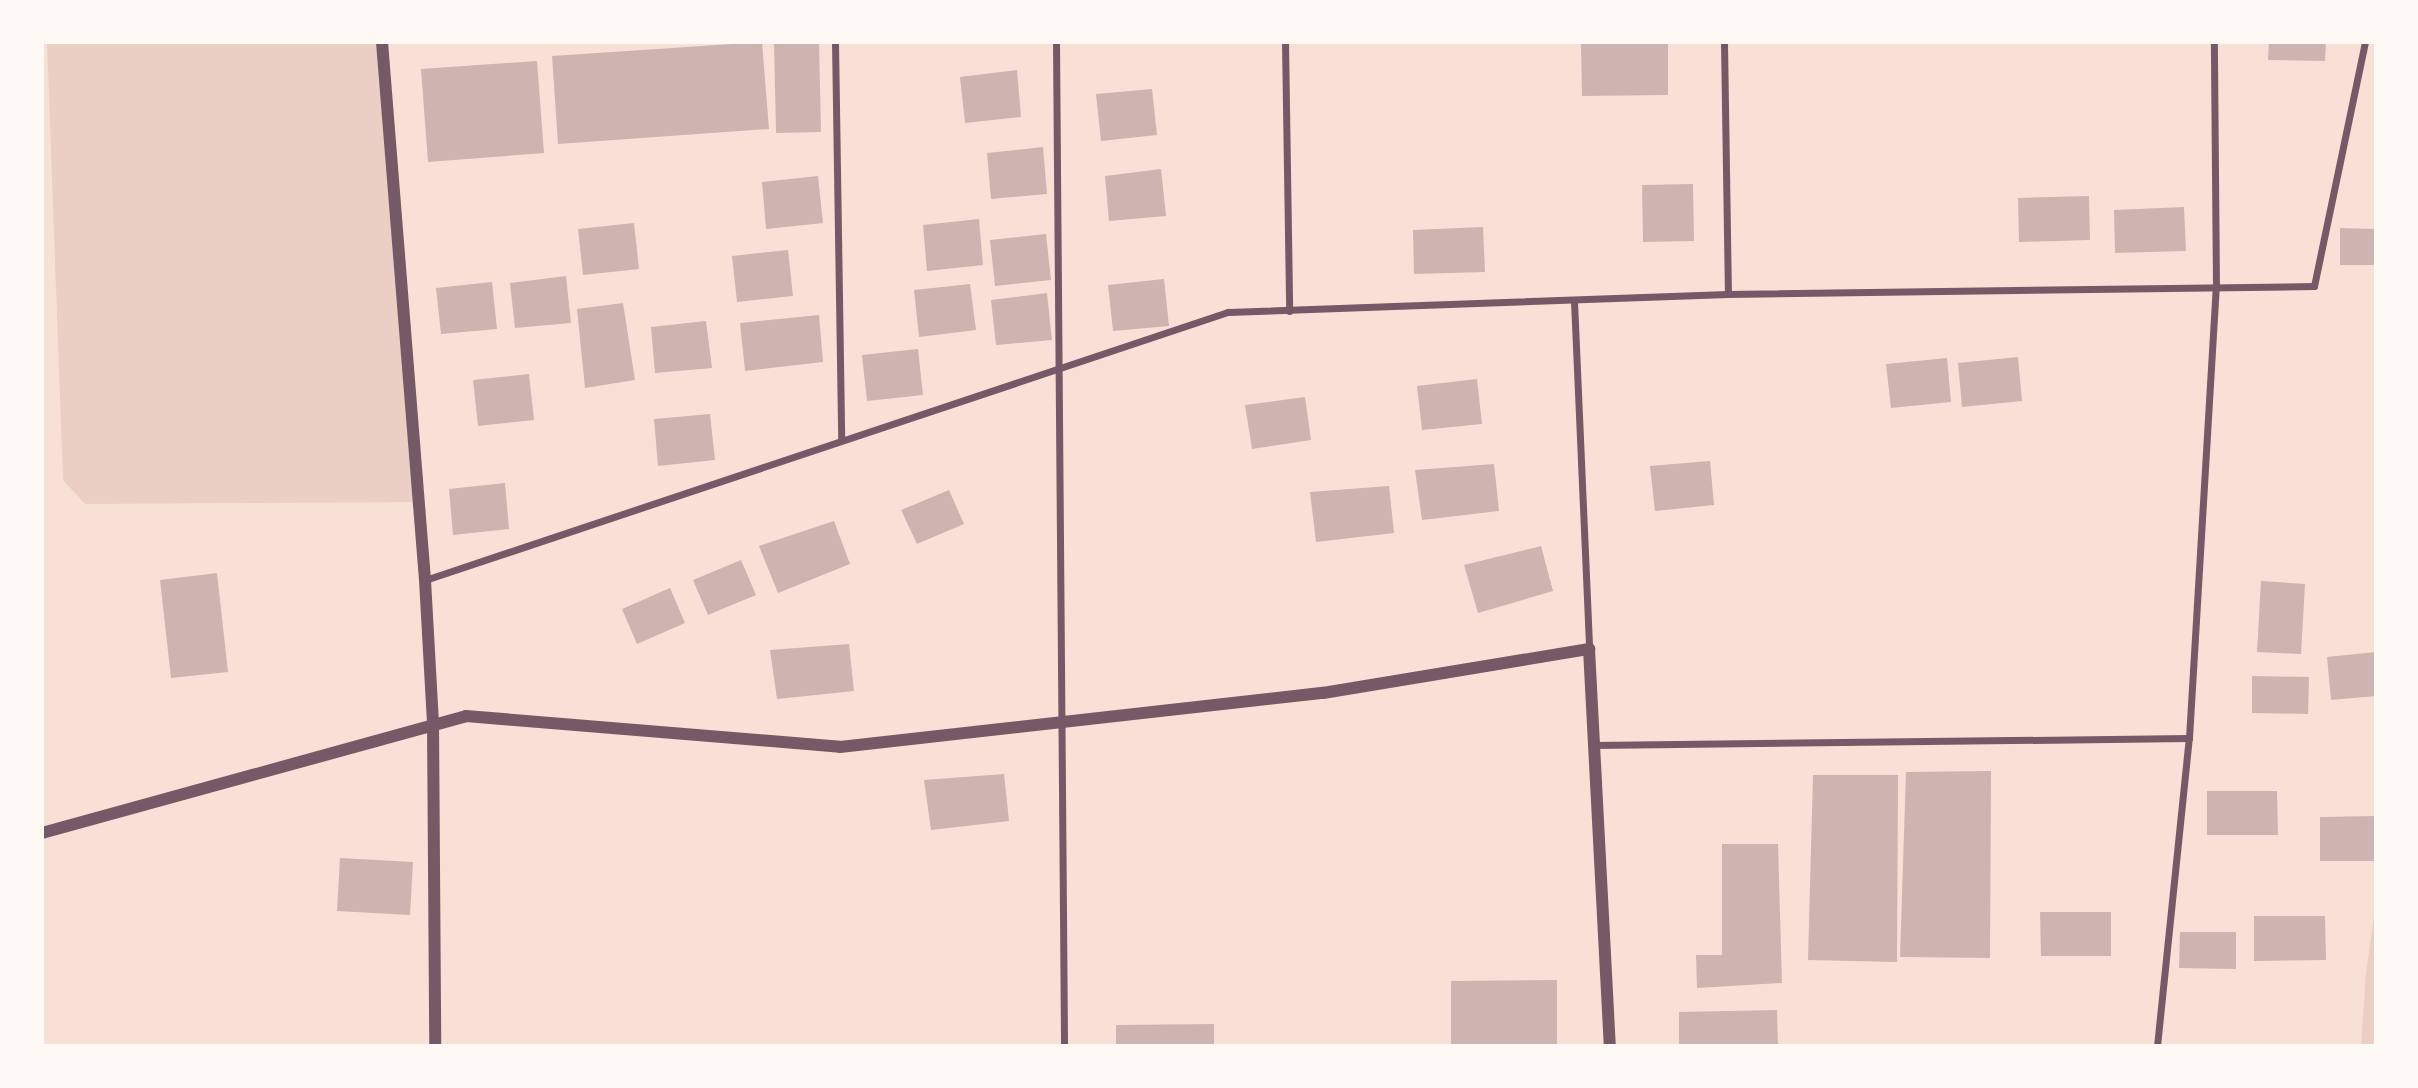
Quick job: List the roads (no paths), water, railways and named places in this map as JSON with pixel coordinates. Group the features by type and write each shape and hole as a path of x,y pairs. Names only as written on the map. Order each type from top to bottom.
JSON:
{"street":[{"path":"382,42 425,580 433,722 435,1046"},
{"path":"835,42 841,440"},
{"path":"1056,42 1064,721 1064,1046"},
{"path":"1285,42 1289,311"},
{"path":"1724,42 1728,294"},
{"path":"2157,1046 2189,738 2216,287 2214,42"},
{"path":"425,580 1228,312 1728,294 2314,286 2365,42"},
{"path":"1574,301 1610,1046"},
{"path":"42,833 433,722 466,716 840,747 1323,693 1589,649"},
{"path":"1594,745 2189,738"}]}
